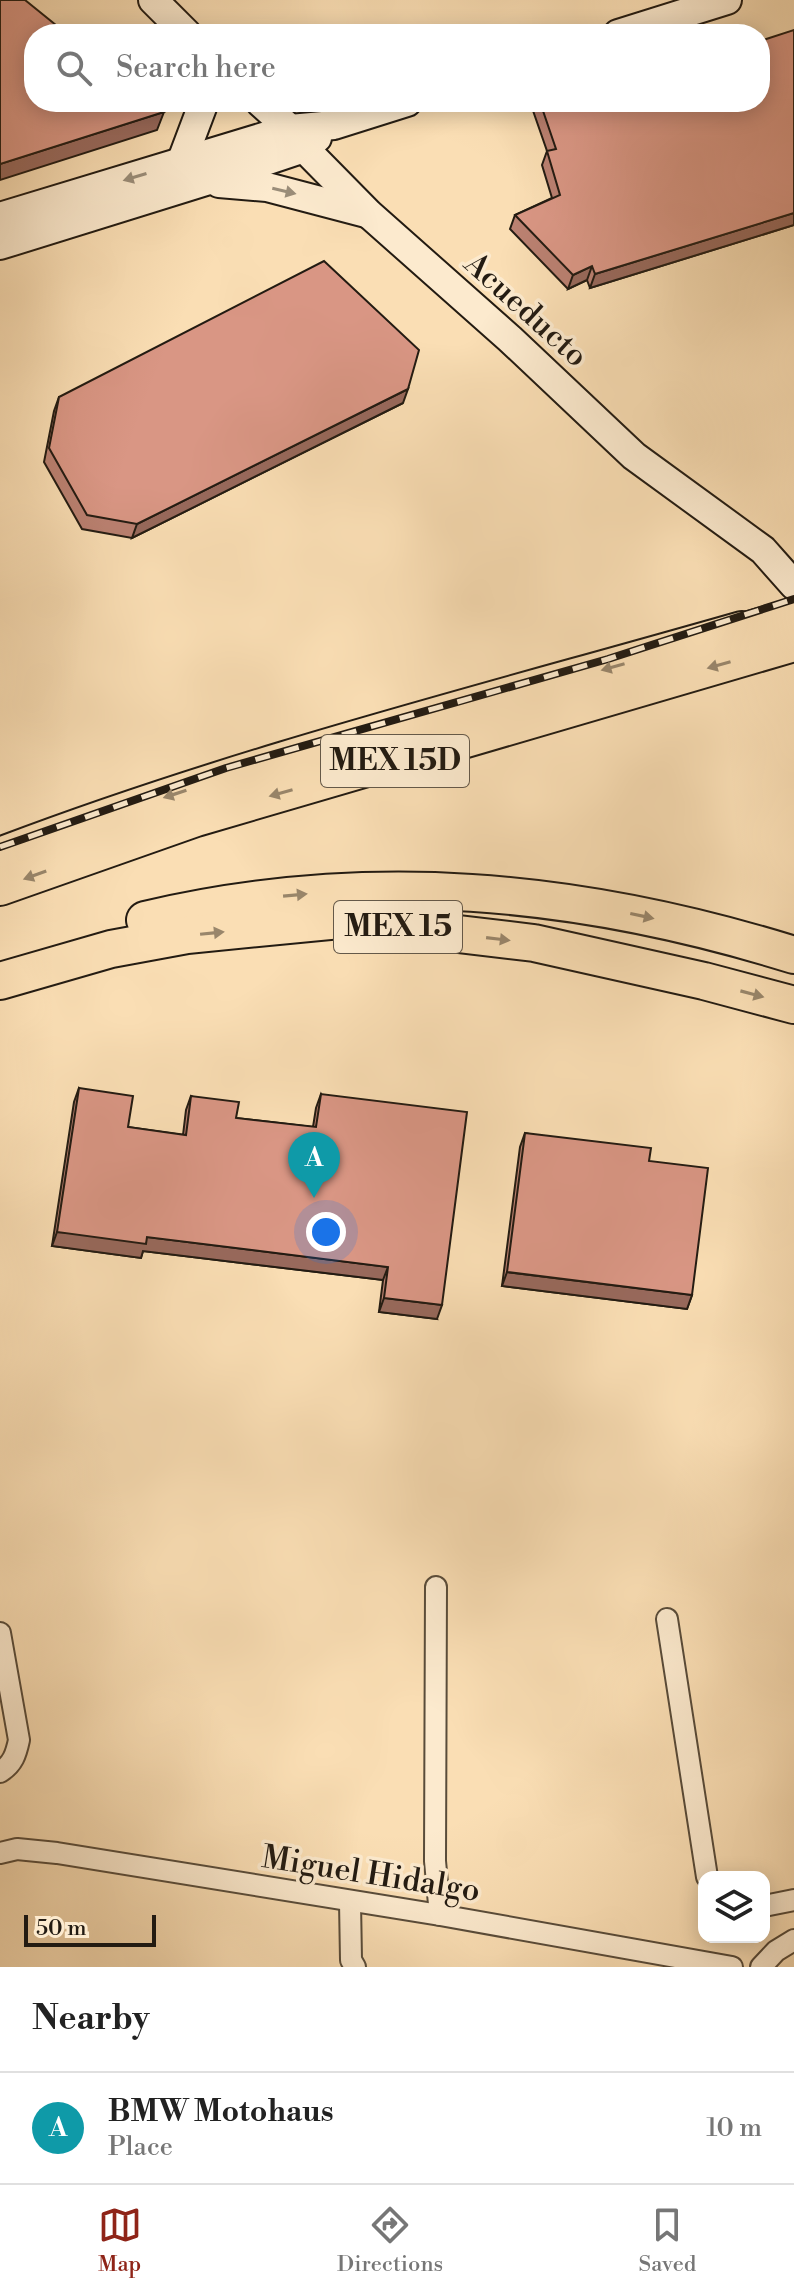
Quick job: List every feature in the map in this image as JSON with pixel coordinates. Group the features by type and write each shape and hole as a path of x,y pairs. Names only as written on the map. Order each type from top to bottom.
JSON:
{"highway":[{"path":"0,856 100,818 239,773 742,630"},
{"name":"MEX 15D","path":"0,887 196,818 794,643"},
{"path":"0,957 94,931 233,901 381,890 509,894 566,901 694,927 794,955"},
{"name":"MEX 15","path":"0,981 111,949 187,935 340,920 534,943 704,981 794,1005"}],"main road":[{"path":"153,0 177,24"},
{"path":"650,24 727,0"},
{"path":"181,163 200,112"},
{"name":"Acueducto","path":"270,112 369,214 510,339 634,456 763,550"},
{"path":"0,245 206,181 297,138 375,112"},
{"path":"0,217 181,163 297,138"},
{"path":"206,181 267,187 369,214"},
{"path":"763,550 794,562"},
{"path":"763,550 794,585"},
{"path":"742,630 794,615"}],"street":[{"path":"436,1587 435,1861 440,1915"},
{"path":"667,1619 706,1871"},
{"path":"0,1633 19,1740 15,1756 9,1766 0,1772"},
{"name":"Miguel Hidalgo","path":"0,1853 17,1849 57,1853 440,1915 732,1967"},
{"path":"770,1905 794,1900"},
{"path":"347,1965 350,1902"},
{"path":"761,1967 786,1943 794,1940"}],"building":[{"path":"0,0 25,0 55,24 24,24 24,112 164,112 0,164"},
{"path":"794,30 794,213 595,274 592,266 573,275 515,215 560,195 547,151 556,149 543,112 770,112 770,38"},
{"path":"324,261 419,350 408,389 137,524 87,515 49,448 59,397"},
{"path":"79,1088 133,1096 128,1127 186,1135 191,1096 239,1102 236,1118 316,1127 321,1094 467,1112 442,1305 384,1298 388,1267 147,1237 146,1244 57,1232"},
{"path":"525,1133 651,1148 649,1161 708,1168 692,1295 507,1272"}],"railway":[{"path":"0,847 226,768 608,659 794,599"}],"place":[{"name":"BMW Motohaus","path":"314,1198"}]}
